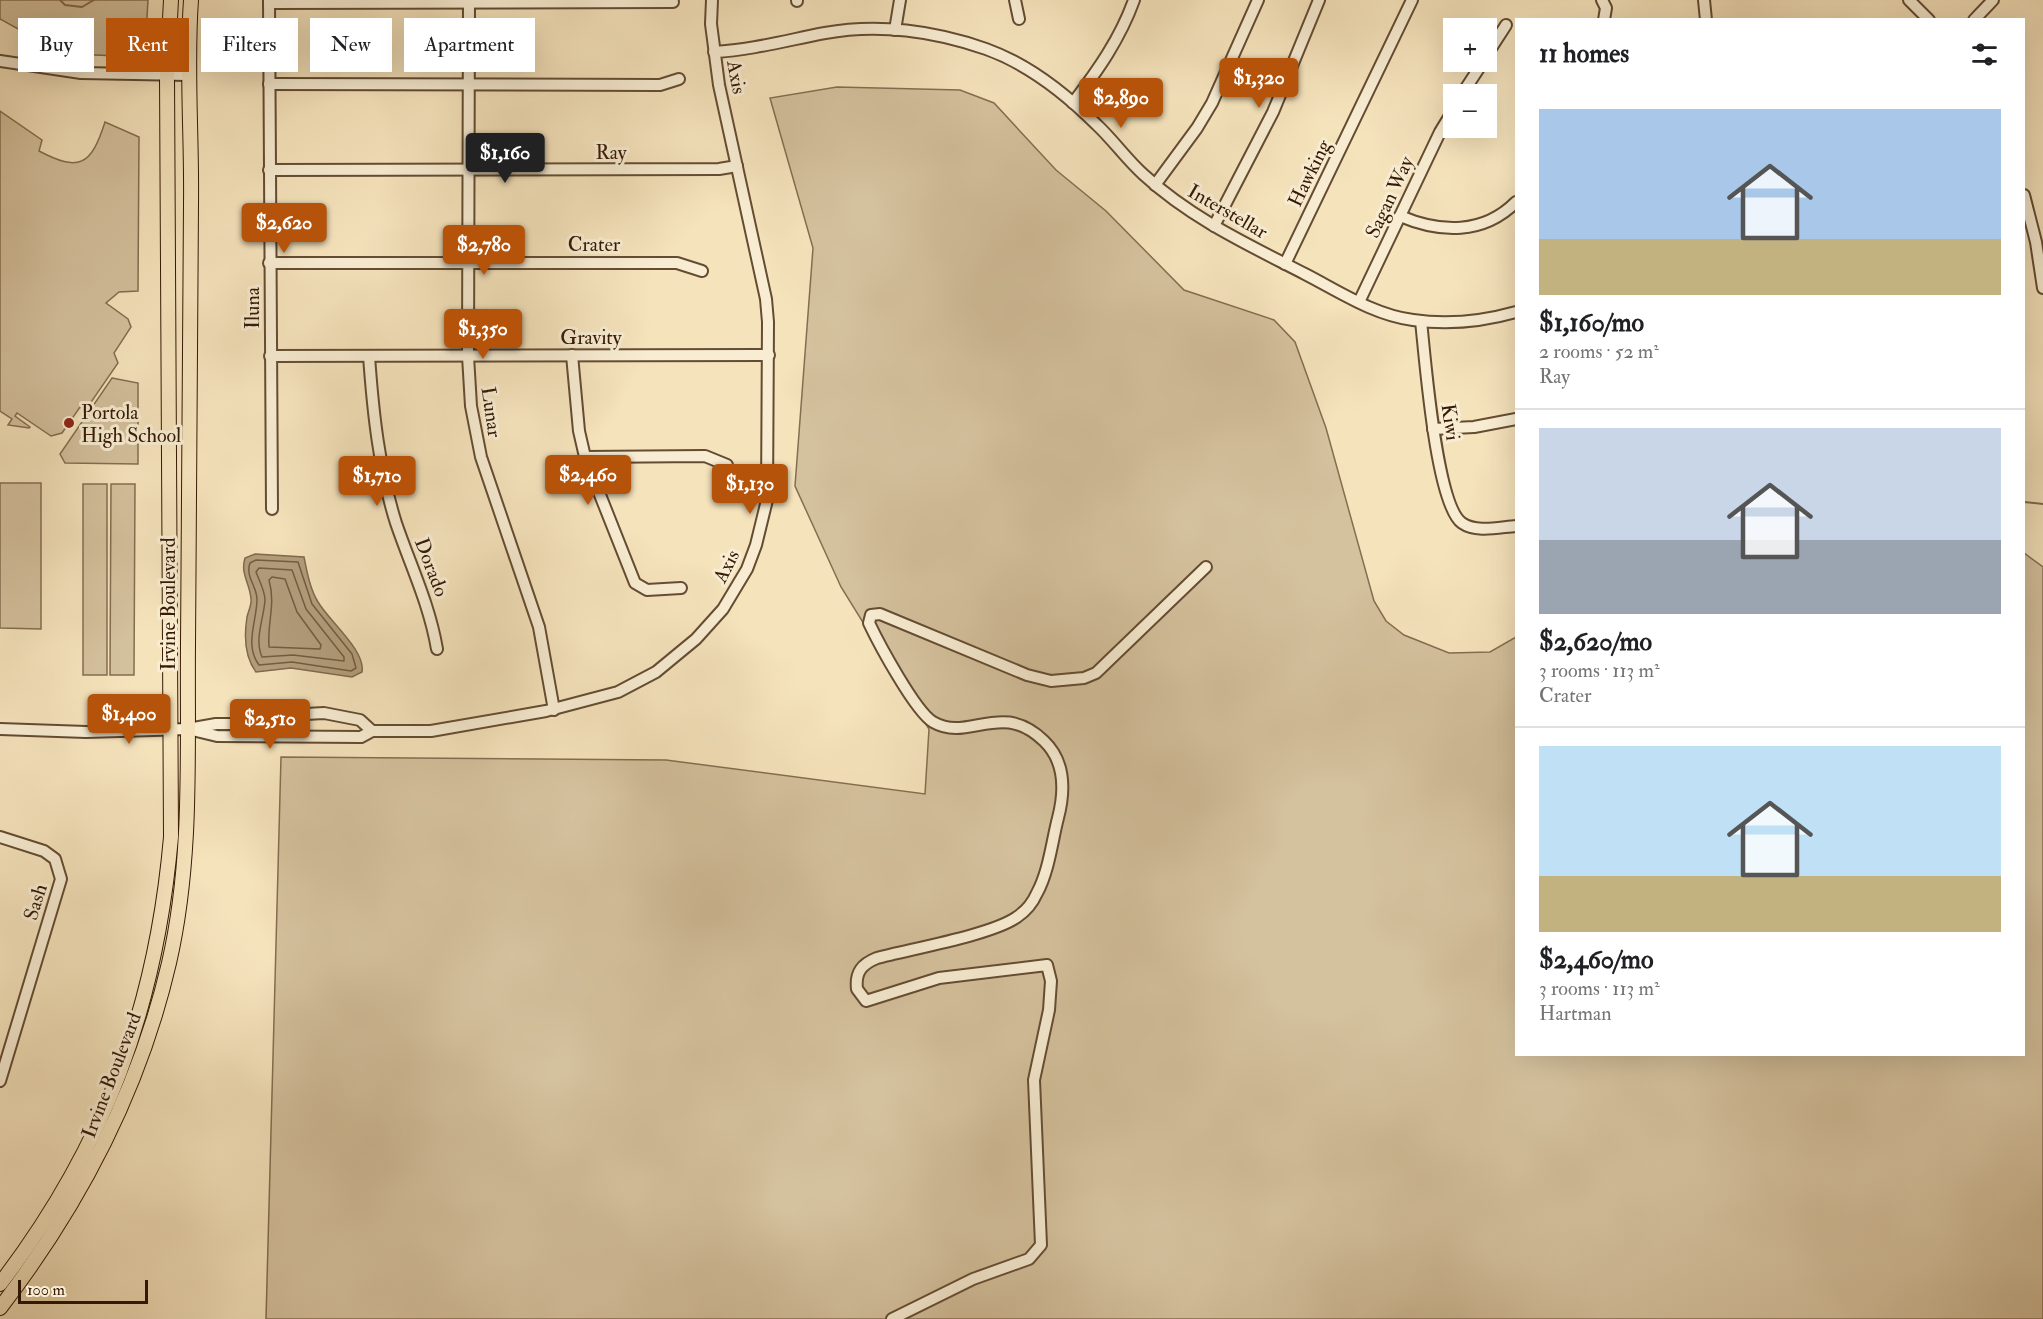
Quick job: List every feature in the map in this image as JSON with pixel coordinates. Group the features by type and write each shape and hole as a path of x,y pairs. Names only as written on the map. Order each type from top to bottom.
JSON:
{"main road":[{"name":"Irvine Boulevard","path":"0,1284 57,1201 95,1134 121,1072 142,1010 161,927 167,887 171,837 167,75 171,0"},
{"name":"Irvine Boulevard","path":"0,1308 49,1242 95,1165 130,1090 150,1034 170,962 181,892 187,821 191,0"}],"street":[{"name":"Axis","path":"188,729 217,736 310,736 325,739 361,737 372,731 431,731 554,710 618,692 656,672 709,626 735,590 756,545 767,500 769,355 766,299 714,52 712,0"},
{"path":"895,30 900,0"},
{"path":"1015,0 1019,19"},
{"path":"1073,103 1109,55 1122,31 1134,0"},
{"path":"1155,185 1197,128 1212,103 1258,0"},
{"path":"1214,226 1273,112 1319,0"},
{"name":"Hawking","path":"1286,264 1412,0"},
{"path":"1602,0 1606,8 1604,18"},
{"path":"1704,0 1706,18"},
{"path":"1909,0 1927,18"},
{"path":"1976,18 1993,0"},
{"path":"269,1 673,2"},
{"name":"Iluna","path":"269,1 272,508"},
{"name":"Lunar","path":"469,1 468,356 471,406 481,457 539,627 554,710"},
{"path":"1497,39 1506,25"},
{"name":"Interstellar","path":"714,52 766,46 849,29 933,34 988,50 1030,72 1073,103 1155,185 1197,217 1359,302 1393,315 1421,321 1464,322 1515,312"},
{"path":"0,61 81,73 189,75"},
{"path":"269,84 660,85 679,79"},
{"name":"Sagan Way","path":"1359,302 1443,131"},
{"name":"Ray","path":"269,170 718,169 737,166"},
{"path":"2025,199 2036,242 2043,288"},
{"path":"1400,216 1441,229 1465,227 1488,221 1508,210 1515,203"},
{"name":"Crater","path":"269,263 677,263 702,271"},
{"name":"Kiwi","path":"1421,321 1433,429 1452,509 1462,523 1469,527 1515,526"},
{"name":"Gravity","path":"270,356 769,355"},
{"name":"Dorado","path":"369,356 377,435 387,488 396,523 431,614 437,649"},
{"path":"572,356 579,431 585,457 635,583 647,590 681,588"},
{"path":"1433,429 1474,427 1515,418"},
{"path":"585,457 705,456 727,465"},
{"path":"892,1319 972,1279 1029,1259 1041,1245 1034,1080 1049,1010 1051,981 1047,965 939,978 866,1000 857,989 860,969 864,963 877,958 993,928 1016,918 1025,910 1039,890 1063,798 1064,781 1058,759 1046,742 1028,728 1014,722 999,721 947,727 925,716 868,623 871,615 880,614 1027,675 1051,681 1084,678 1107,665 1206,567"},
{"path":"310,736 311,713"},
{"path":"0,729 86,732 188,729 216,724 255,724 288,715 311,713 347,716 364,722 372,731"},
{"name":"Sash","path":"0,837 38,849 55,859 61,879 0,1081"}],"shaded area":[{"path":"0,0 148,0 147,18 106,18 106,55 94,55 94,18 18,18 18,29 0,19"},
{"path":"837,87 960,90 994,103 1056,170 1106,211 1184,290 1274,320 1295,342 1326,428 1374,601 1386,621 1404,635 1449,653 1490,652 1515,638 1515,1056 2025,1056 2025,554 2043,567 2043,1319 266,1319 281,757 666,760 925,794 929,729 841,587 795,486 813,248 770,98"},
{"path":"0,111 42,140 39,151 64,162 74,163 89,156 100,137 105,122 139,137 138,291 119,292 106,303 128,319 131,327 114,353 118,363 85,411 80,407 62,433 51,436 17,413 15,416 30,427 8,425 12,419 0,411"},
{"path":"112,378 138,383 138,464 65,463 60,454"},
{"path":"0,483 41,483 41,629 0,628"},
{"path":"83,484 107,484 107,675 83,675"},
{"path":"111,484 135,484 134,675 110,675"}],"water":[{"path":"255,554 304,557 315,597 353,646 362,664 362,672 352,677 291,668 256,672 249,659 245,639 251,601 244,574 245,558"}],"waterway":[{"path":"60,0 65,5 82,7 94,0"},
{"path":"2025,502 2043,504"}],"place":[{"name":"Portola High School","path":"69,423"}]}
